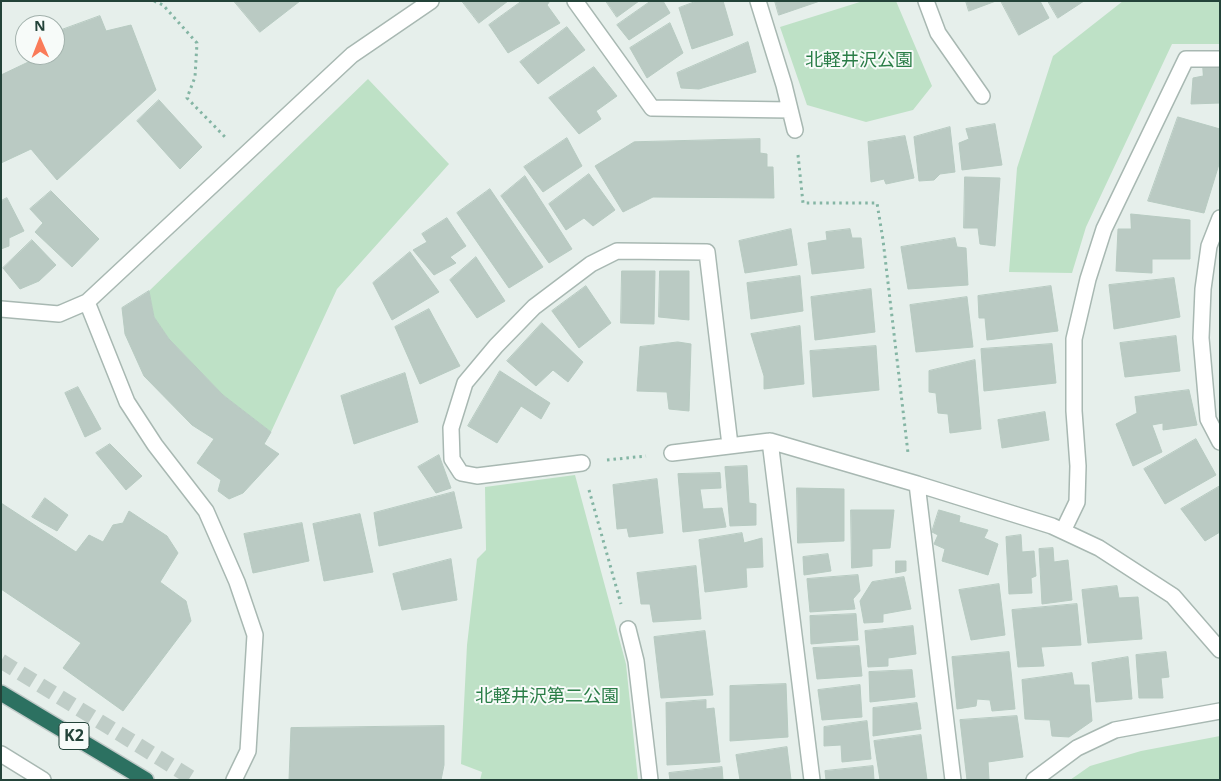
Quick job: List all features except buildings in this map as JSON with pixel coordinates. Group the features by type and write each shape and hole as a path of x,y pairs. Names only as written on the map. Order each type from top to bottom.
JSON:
{"highway":[{"name":"K2","path":"1,693 146,780"}],"street":[{"path":"1,309 59,314 87,302 352,55 431,1"},
{"path":"575,1 652,108 790,110"},
{"path":"758,1 784,85 795,130"},
{"path":"926,1 938,33 982,96"},
{"path":"1063,531 1077,502 1078,466 1074,411 1074,339 1088,279 1104,230 1186,59 1220,59"},
{"path":"1220,218 1209,246 1203,289 1201,338 1208,419 1220,442"},
{"path":"582,463 477,476 462,473 452,459 451,428 464,383 496,346 534,307 591,264 617,251 706,252 730,445"},
{"path":"87,302 127,402 156,445 206,511 236,582 255,635 248,751 240,777"},
{"path":"672,453 770,441 1052,526 1099,548 1173,596 1220,650"},
{"path":"770,441 812,780"},
{"path":"914,484 954,780"},
{"path":"628,629 636,661 650,780"},
{"path":"1034,780 1077,748 1116,730 1220,711"},
{"path":"1,754 43,780"}],"path":[{"path":"154,1 163,5 197,43 195,78 188,98 244,156"},
{"path":"795,130 803,203 877,203 914,484"},
{"path":"628,629 582,463 672,453"}],"green space":[{"name":"北軽井沢公園","path":"863,1 896,1 932,86 913,110 866,122 807,105 780,27"},
{"path":"1123,1 1220,1 1220,44 1172,44 1086,227 1072,273 1009,272 1017,168 1053,56"},
{"path":"368,79 449,164 337,289 271,432 223,395 169,339 154,317 149,291"},
{"name":"北軽井沢第二公園","path":"575,475 626,664 638,780 480,780 482,772 461,764 467,645 477,559 486,550 485,487"},
{"path":"1220,736 1220,780 1070,780 1090,766 1141,751"}],"tunnel":[{"path":"1,661 195,780"}]}
